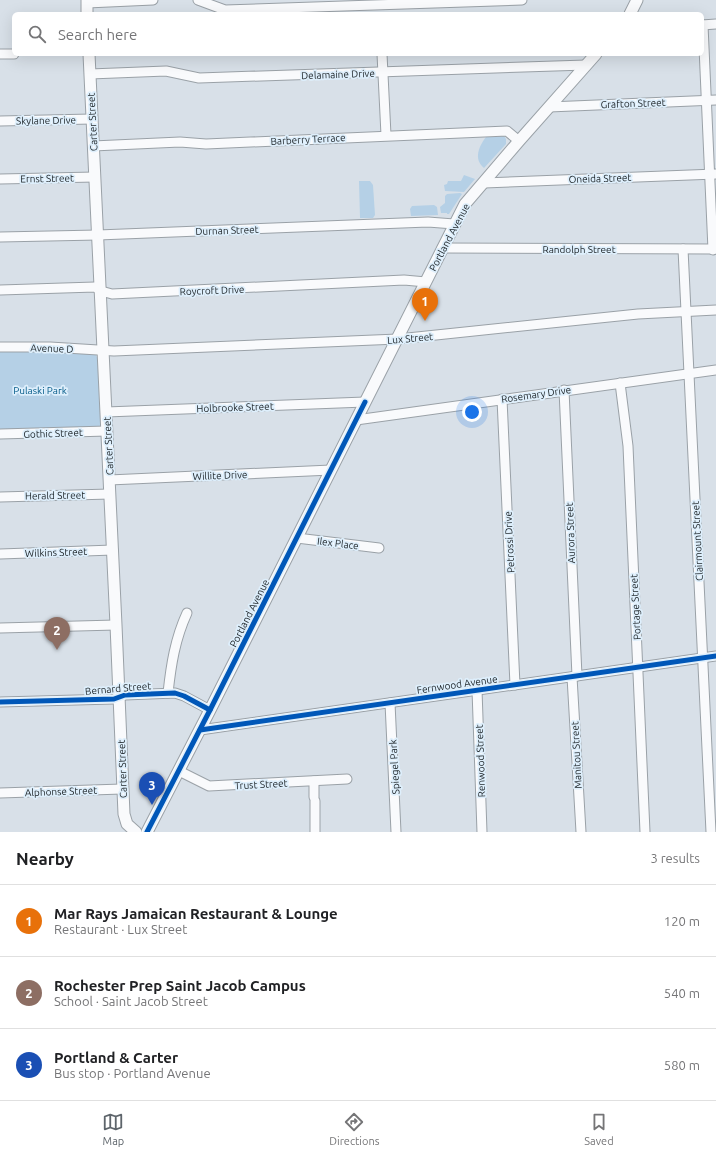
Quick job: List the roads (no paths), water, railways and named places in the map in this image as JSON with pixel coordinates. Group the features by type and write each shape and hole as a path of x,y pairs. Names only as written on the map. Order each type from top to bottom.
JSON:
{"main road":[{"path":"632,12 637,0"},
{"name":"Carter Street","path":"89,56 113,550 122,789 124,820 132,831"},
{"name":"Portland Avenue","path":"147,832 398,339 465,204 594,56"}],"street":[{"path":"87,6 153,0"},
{"path":"198,0 224,10 380,6 522,0"},
{"path":"704,25 716,24"},
{"path":"704,50 706,100 713,174 715,250"},
{"path":"0,54 12,54"},
{"path":"382,56 386,135"},
{"name":"Delamaine Drive","path":"90,74 166,71 199,78 586,65"},
{"name":"Grafton Street","path":"549,107 716,100"},
{"name":"Skylane Drive","path":"0,121 92,119"},
{"name":"Barberry Terrace","path":"93,146 180,142 206,144 386,135 507,131 519,141"},
{"name":"Oneida Street","path":"484,183 713,174"},
{"name":"Ernst Street","path":"0,179 95,177"},
{"name":"Durnan Street","path":"0,237 98,235 421,222 454,224"},
{"name":"Randolph Street","path":"442,248 715,250"},
{"name":"Clairmount Street","path":"683,249 711,832"},
{"name":"Roycroft Drive","path":"0,290 95,287 101,291 112,294 404,280 426,282"},
{"name":"Lux Street","path":"103,351 398,339 638,314 716,310"},
{"name":"Avenue D","path":"0,347 50,347 103,351"},
{"name":"Rosemary Drive","path":"356,420 716,370"},
{"name":"Portage Street","path":"620,383 628,446 637,668 646,832"},
{"name":"Aurora Street","path":"564,390 574,677"},
{"name":"Petrossi Drive","path":"502,399 516,685"},
{"name":"Holbrooke Street","path":"106,412 365,402"},
{"name":"Gothic Street","path":"0,434 107,431"},
{"name":"Willite Drive","path":"109,480 331,470"},
{"name":"Herald Street","path":"0,496 110,494"},
{"name":"Ilex Place","path":"297,538 379,548"},
{"name":"Wilkins Street","path":"0,554 113,550"},
{"path":"168,693 171,667 177,640 187,613"},
{"path":"0,628 116,625"},
{"name":"Fernwood Avenue","path":"200,730 716,656"},
{"name":"Manitou Street","path":"574,677 581,832"},
{"name":"Renwood Street","path":"477,690 482,832"},
{"name":"Bernard Street","path":"0,702 114,699 125,695 168,693 180,694 210,710"},
{"name":"Spiegel Park","path":"390,703 396,832"},
{"name":"Trust Street","path":"179,771 208,786 347,779"},
{"path":"314,781 315,832"},
{"name":"Alphonse Street","path":"0,793 122,789"}],"place":[{"name":"Mar Rays Jamaican Restaurant & Lounge","path":"425,321"},
{"name":"Rochester Prep Saint Jacob Campus","path":"57,650"},
{"name":"Portland & Carter","path":"152,805"}],"park label":[{"name":"Pulaski Park","path":"40,390"}]}
